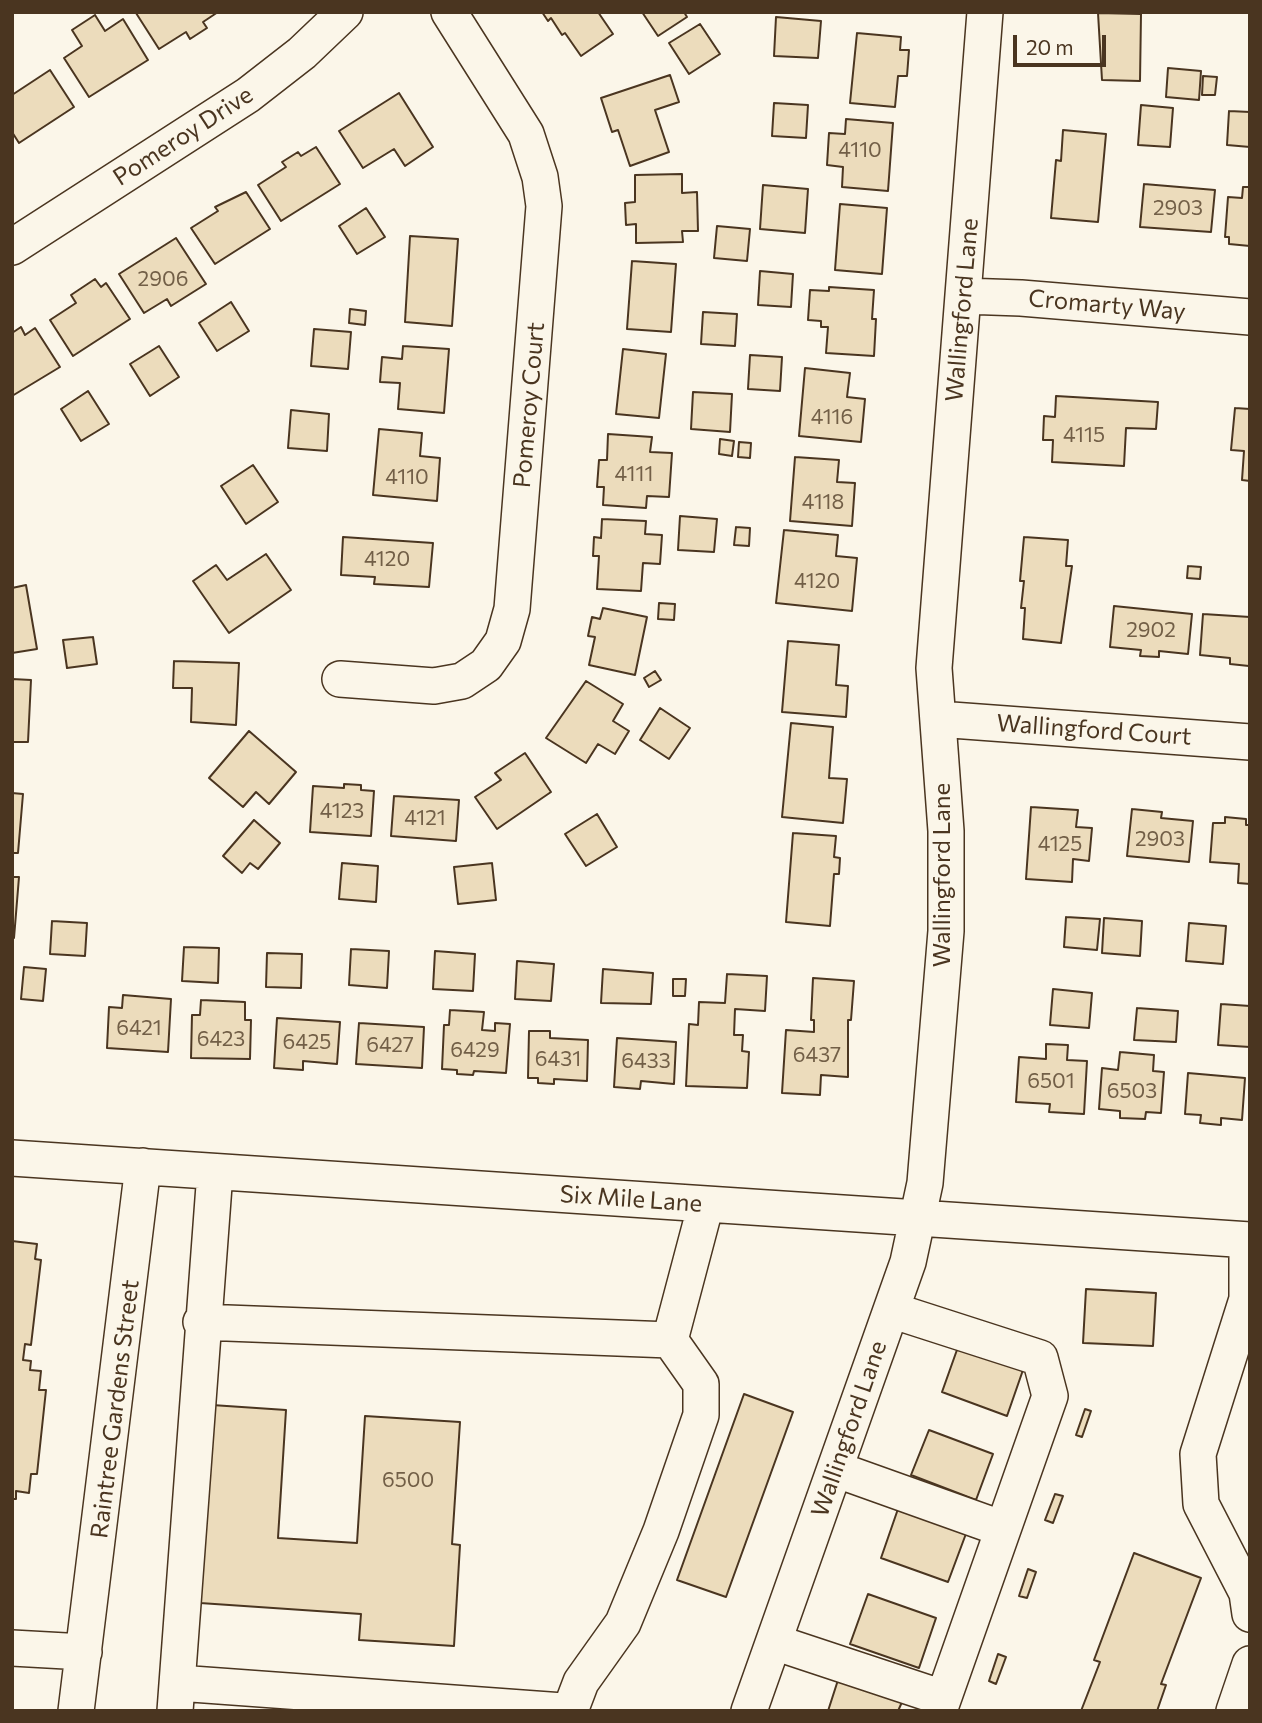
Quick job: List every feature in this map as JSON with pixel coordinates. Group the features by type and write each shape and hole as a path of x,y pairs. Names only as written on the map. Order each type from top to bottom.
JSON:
{"street":[{"name":"Pomeroy Drive","path":"12,247 248,95 302,53 345,12"},
{"name":"Pomeroy Court","path":"340,679 434,685 462,681 486,665 503,641 512,608 544,206 540,177 526,134 449,12"},
{"name":"Wallingford Lane","path":"749,1711 908,1262 925,1183 946,931 946,831 934,668 985,12"},
{"name":"Cromarty Way","path":"963,296 1021,298 1250,317"},
{"name":"Wallingford Court","path":"938,719 1250,742"},
{"name":"Six Mile Lane","path":"12,1158 1248,1240"},
{"name":"Raintree Gardens Street","path":"76,1711 144,1166"},
{"path":"215,1172 201,1322 176,1697 563,1711"},
{"path":"570,1711 581,1682 622,1623 661,1531 701,1415 701,1384 670,1340 706,1204"},
{"path":"1248,1240 1247,1299 1198,1454 1201,1504 1247,1593 1250,1614"},
{"path":"774,1642 941,1705 1050,1396 1040,1358 891,1310"},
{"path":"201,1322 670,1340"},
{"path":"835,1469 1003,1529"},
{"path":"12,1648 84,1652"},
{"path":"1234,1711 1250,1664"}],"building":[{"path":"218,12 203,22 207,28 190,39 186,32 159,49 136,13"},
{"path":"542,12 598,12 613,34 581,56 565,33 562,35 551,18 548,21"},
{"path":"642,12 684,12 687,17 658,36"},
{"path":"1098,13 1141,14 1140,81 1102,80"},
{"path":"95,15 105,31 123,19 148,60 89,97 64,58 82,46 72,30"},
{"path":"776,17 821,21 818,58 774,56"},
{"path":"700,24 720,54 689,74 669,43"},
{"path":"857,33 901,37 900,50 909,50 907,76 898,76 895,107 850,103"},
{"path":"1168,68 1201,71 1199,100 1166,97"},
{"path":"50,70 74,107 19,143 12,132 12,95"},
{"path":"670,75 679,102 655,110 669,152 630,166 618,130 612,132 601,98"},
{"path":"1203,76 1217,77 1215,95 1202,95"},
{"path":"399,93 433,147 405,166 394,149 363,168 339,131"},
{"path":"774,103 808,105 806,138 772,136"},
{"path":"1141,105 1173,108 1170,147 1138,145"},
{"path":"1229,111 1250,112 1250,147 1227,145"},
{"path":"846,119 893,123 888,191 842,187 843,167 827,165 829,133 845,134"},
{"path":"1063,130 1106,134 1098,222 1051,218 1056,160 1061,161"},
{"path":"316,147 340,184 281,221 258,185 286,167 282,162 298,152 301,156"},
{"path":"682,174 682,193 697,192 698,231 682,231 683,242 636,243 636,224 626,225 625,203 635,202 635,175"},
{"path":"1144,184 1215,190 1211,232 1140,227"},
{"path":"763,185 808,189 805,233 760,229"},
{"path":"1243,187 1250,187 1250,246 1229,244 1229,237 1225,237 1228,197 1242,198"},
{"path":"246,192 270,229 215,264 191,228 218,211 215,207"},
{"path":"840,204 887,208 882,274 835,270"},
{"path":"366,208 385,237 357,254 339,226"},
{"path":"717,226 750,229 747,261 714,258"},
{"path":"410,236 458,239 452,326 405,322"},
{"path":"176,238 206,284 171,306 167,299 144,313 119,274"},
{"path":"632,261 676,264 671,332 627,329"},
{"path":"760,271 793,274 791,307 758,305"},
{"path":"95,279 101,287 106,283 130,319 73,356 50,320 76,303 71,295"},
{"path":"829,287 874,290 874,356 826,353 828,327 821,327 821,321 808,320 810,290 829,291"},
{"path":"231,302 249,331 217,351 199,323"},
{"path":"350,309 366,311 365,325 349,323"},
{"path":"703,312 737,314 735,346 701,344"},
{"path":"21,327 25,335 35,328 60,367 12,396 12,333"},
{"path":"314,329 351,332 348,369 311,366"},
{"path":"159,346 179,377 150,396 130,364"},
{"path":"403,346 449,349 444,413 398,409 400,383 380,382 382,357 402,359"},
{"path":"623,349 666,354 659,418 616,414"},
{"path":"750,355 782,357 780,391 748,389"},
{"path":"805,368 850,373 847,397 865,399 861,442 799,436"},
{"path":"88,391 109,424 81,441 61,409"},
{"path":"693,392 732,394 730,432 691,429"},
{"path":"1056,396 1158,402 1156,429 1126,428 1124,466 1052,462 1053,440 1043,440 1044,416 1055,417"},
{"path":"1235,408 1250,409 1250,481 1242,480 1244,451 1231,450"},
{"path":"291,410 329,414 327,451 288,448"},
{"path":"379,429 422,433 420,456 440,458 437,501 373,495"},
{"path":"608,434 652,437 650,452 672,453 669,497 647,496 646,508 603,505 604,487 597,487 599,460 607,460"},
{"path":"720,439 734,441 732,456 719,454"},
{"path":"739,442 751,443 750,458 738,457"},
{"path":"795,457 839,460 837,482 855,483 852,526 790,521"},
{"path":"253,465 278,502 246,524 221,486"},
{"path":"680,516 717,519 714,552 678,550"},
{"path":"602,519 646,521 645,534 662,535 660,564 643,563 641,591 597,589 599,556 593,556 594,537 601,538"},
{"path":"736,527 750,528 749,546 734,545"},
{"path":"784,530 838,535 836,556 857,558 852,611 776,603"},
{"path":"343,537 433,543 429,587 374,584 375,577 341,575"},
{"path":"1024,537 1068,540 1066,566 1072,566 1061,643 1023,639 1025,608 1021,608 1024,581 1020,581"},
{"path":"266,554 291,590 229,633 193,581 216,565 227,580"},
{"path":"1188,566 1201,567 1200,579 1187,578"},
{"path":"26,585 37,649 12,653 12,588"},
{"path":"659,603 675,604 674,620 658,619"},
{"path":"1114,606 1192,614 1188,654 1159,651 1159,657 1140,656 1141,650 1110,647"},
{"path":"603,608 647,617 635,675 589,665 595,637 588,636 592,617 600,619"},
{"path":"1203,614 1250,617 1249,666 1230,664 1230,658 1200,655"},
{"path":"93,637 97,664 67,668 63,640"},
{"path":"788,641 839,645 836,685 848,686 846,717 782,712"},
{"path":"174,661 239,663 236,725 191,722 192,688 173,688"},
{"path":"655,671 661,680 649,687 644,678"},
{"path":"12,679 31,680 28,742 12,742"},
{"path":"586,681 623,704 613,721 629,731 615,754 598,744 586,763 546,738"},
{"path":"660,708 690,728 669,759 640,740"},
{"path":"791,723 833,727 829,778 847,779 843,823 782,817"},
{"path":"249,731 296,772 269,804 256,792 243,807 209,778"},
{"path":"525,753 551,792 497,829 475,797 501,780 495,773"},
{"path":"344,784 361,785 361,790 374,791 371,836 310,832 313,786 344,788"},
{"path":"12,793 23,794 18,853 12,853"},
{"path":"394,796 459,800 456,841 391,836"},
{"path":"1031,807 1078,810 1076,827 1092,828 1089,861 1073,859 1072,882 1026,879"},
{"path":"1132,809 1162,812 1161,818 1193,821 1189,862 1127,856"},
{"path":"597,814 617,847 586,866 565,834"},
{"path":"1225,817 1246,819 1246,825 1250,825 1250,884 1238,883 1239,864 1210,862 1213,823 1225,823"},
{"path":"254,820 280,843 258,869 250,863 242,873 223,856"},
{"path":"793,833 836,836 834,857 840,858 839,874 834,874 830,926 786,922"},
{"path":"342,863 378,866 376,902 339,899"},
{"path":"492,863 496,900 458,904 454,867"},
{"path":"12,877 19,877 14,938 12,938"},
{"path":"1066,917 1100,919 1097,950 1064,947"},
{"path":"1104,918 1142,921 1140,956 1102,953"},
{"path":"52,921 87,923 85,956 50,954"},
{"path":"1189,923 1226,926 1223,964 1186,961"},
{"path":"184,947 219,948 218,983 182,981"},
{"path":"351,949 389,951 387,988 349,985"},
{"path":"435,951 475,954 473,991 433,989"},
{"path":"267,953 302,954 301,988 266,987"},
{"path":"517,961 554,964 551,1001 515,999"},
{"path":"24,967 46,969 43,1001 21,999"},
{"path":"603,969 653,973 651,1004 601,1003"},
{"path":"727,974 767,976 765,1011 735,1009 734,1035 743,1035 742,1051 749,1052 747,1088 686,1086 689,1024 698,1025 699,1002 725,1003"},
{"path":"813,978 854,981 851,1020 848,1020 848,1077 821,1075 820,1095 782,1093 786,1030 814,1032 814,1020 811,1020"},
{"path":"673,979 686,979 685,996 673,996"},
{"path":"1053,989 1092,993 1089,1028 1050,1025"},
{"path":"123,995 171,999 168,1052 107,1048 109,1007 122,1008"},
{"path":"201,1000 245,1002 245,1020 251,1020 250,1059 191,1058 192,1015 200,1015"},
{"path":"1221,1004 1250,1006 1250,1047 1218,1045"},
{"path":"1137,1008 1178,1011 1176,1042 1134,1040"},
{"path":"450,1010 484,1012 482,1030 495,1031 495,1023 510,1024 506,1073 474,1071 473,1075 457,1074 457,1070 442,1069 444,1025 449,1025"},
{"path":"277,1018 340,1022 337,1064 303,1061 303,1070 274,1068"},
{"path":"359,1023 424,1027 422,1068 356,1064"},
{"path":"529,1031 550,1031 550,1038 588,1040 587,1081 554,1079 554,1084 538,1083 538,1078 528,1078"},
{"path":"617,1038 676,1042 674,1084 641,1081 640,1089 614,1087"},
{"path":"1046,1044 1068,1045 1067,1060 1087,1061 1084,1114 1049,1112 1050,1104 1016,1102 1019,1057 1046,1059"},
{"path":"1120,1052 1154,1055 1153,1071 1164,1072 1161,1113 1146,1112 1145,1119 1120,1118 1120,1111 1099,1109 1102,1068 1118,1070"},
{"path":"1188,1073 1245,1078 1242,1120 1221,1118 1221,1125 1200,1123 1201,1115 1185,1114"},
{"path":"12,1241 37,1244 35,1259 41,1260 31,1345 25,1344 23,1360 31,1361 30,1370 41,1371 39,1390 46,1390 37,1474 31,1474 29,1493 16,1491 16,1499 12,1499"},
{"path":"1086,1289 1156,1293 1153,1346 1083,1343"},
{"path":"958,1347 1023,1370 1007,1416 942,1392"},
{"path":"744,1394 793,1412 726,1597 677,1580"},
{"path":"212,1405 286,1410 278,1538 357,1543 365,1416 460,1422 452,1544 460,1545 454,1646 359,1640 361,1614 200,1603"},
{"path":"1085,1409 1091,1411 1082,1437 1076,1435"},
{"path":"929,1430 993,1454 976,1500 911,1475"},
{"path":"1055,1494 1063,1496 1053,1523 1045,1520"},
{"path":"899,1506 967,1531 948,1582 881,1558"},
{"path":"1134,1553 1201,1578 1161,1684 1166,1685 1157,1711 1081,1711 1100,1662 1094,1660"},
{"path":"1028,1569 1036,1572 1027,1598 1019,1596"},
{"path":"868,1594 936,1618 919,1668 850,1644"},
{"path":"998,1654 1006,1657 996,1684 989,1681"},
{"path":"838,1680 902,1702 898,1711 828,1711"}]}
